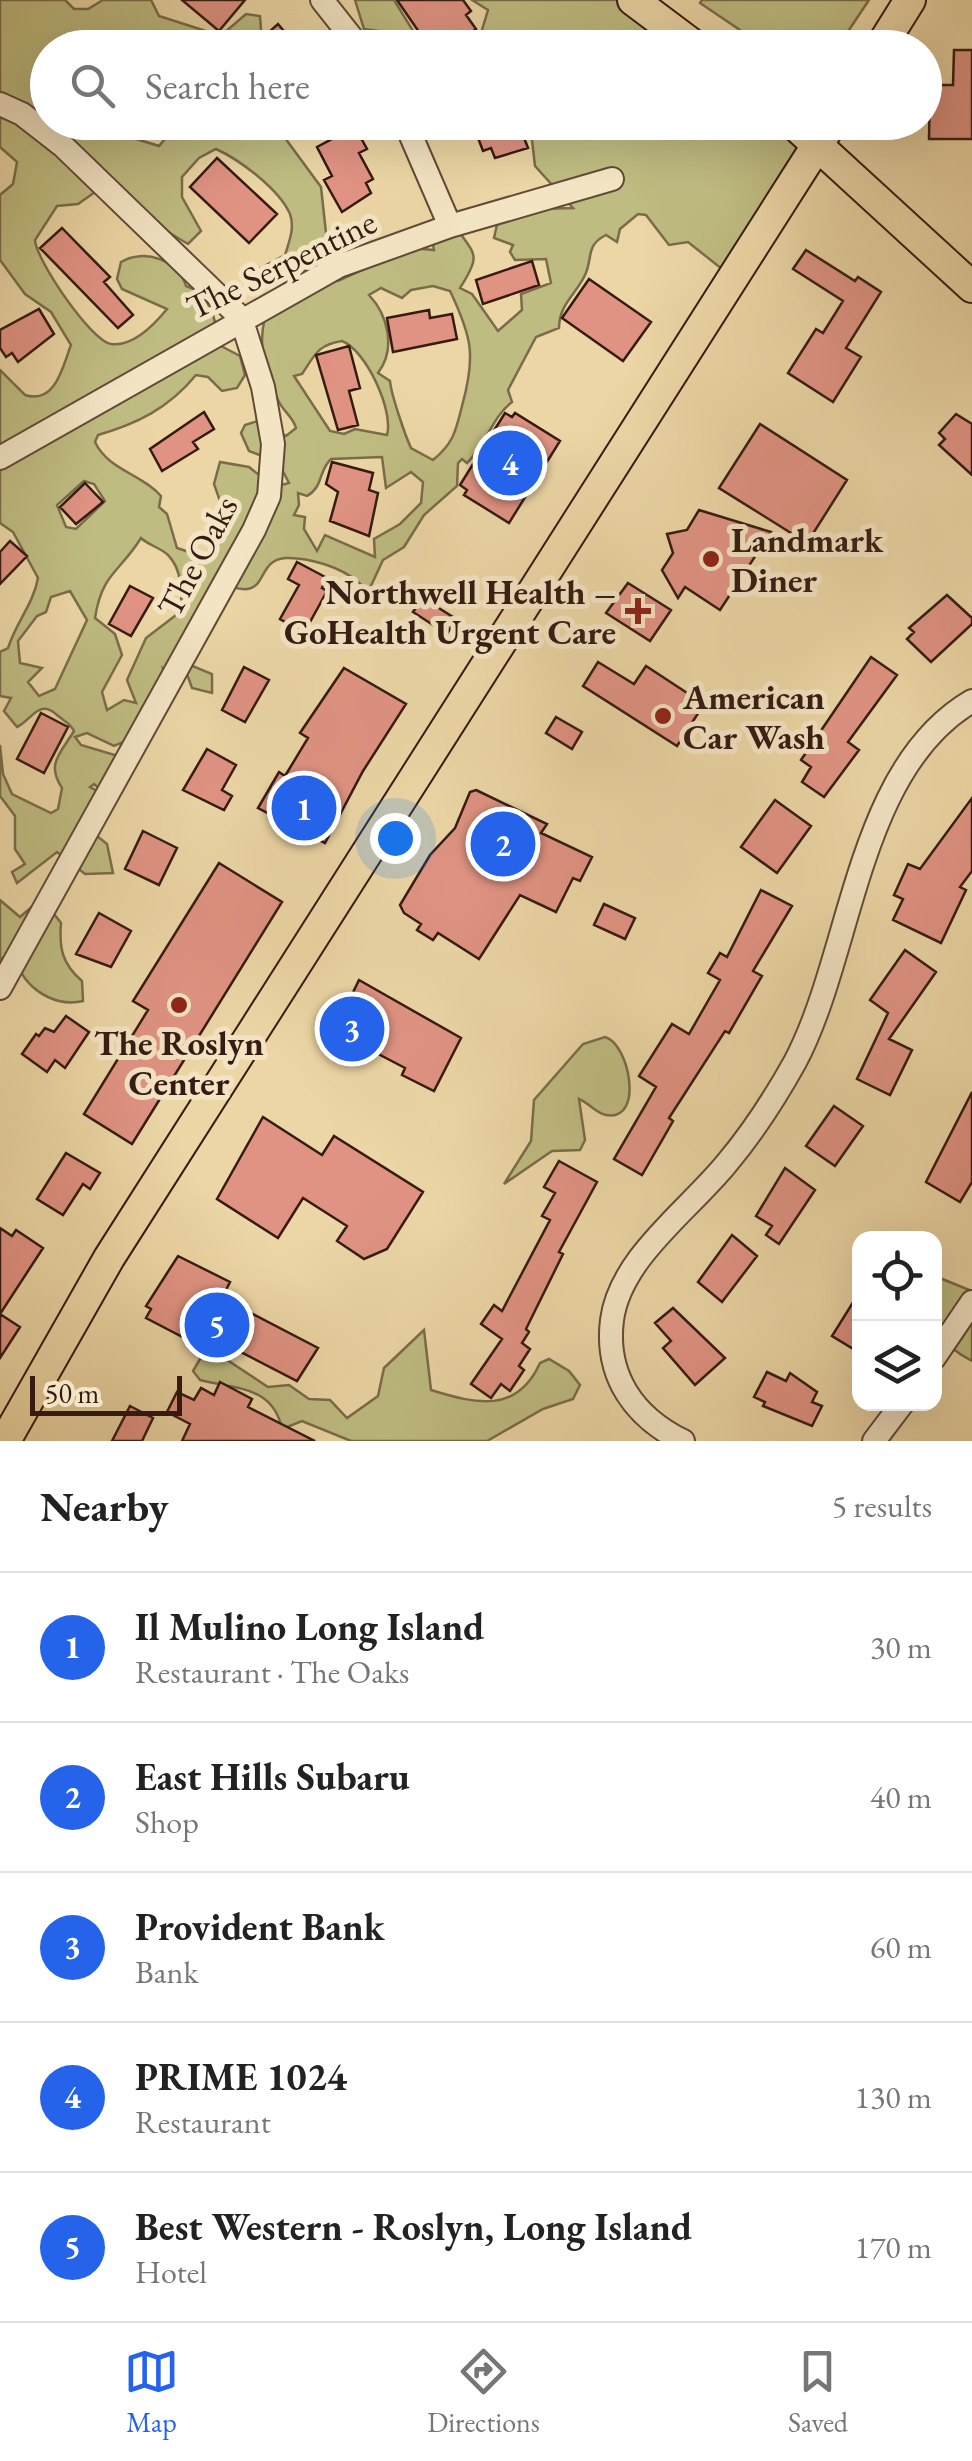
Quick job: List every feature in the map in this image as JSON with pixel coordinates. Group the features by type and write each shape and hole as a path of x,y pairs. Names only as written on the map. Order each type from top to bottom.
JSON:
{"main road":[{"path":"633,0 673,30"},
{"path":"891,30 910,0"},
{"path":"4,1441 127,1229 821,140"},
{"path":"831,140 972,287"}],"street":[{"path":"322,0 346,30"},
{"name":"The Oaks","path":"0,104 30,120"},
{"name":"The Oaks","path":"0,988 254,530 269,496 273,444 269,413 241,318 56,140"},
{"path":"413,140 450,226"},
{"name":"The Serpentine","path":"0,458 338,266 450,226 612,178"},
{"path":"683,1441 646,1420 618,1377 610,1343 618,1297 640,1261 730,1160 776,1096 828,987 861,868 888,803 927,740 972,700"},
{"path":"942,1346 972,1302"},
{"path":"874,1441 897,1411"}],"shaded area":[{"path":"0,0 65,0 74,9 88,9 103,0 151,0 159,16 203,30 30,30 30,140 139,140 159,146 164,140 286,140 321,187 327,242 302,275 315,273 338,281 411,248 434,250 432,238 452,221 474,260 460,288 472,294 498,331 522,310 521,294 551,283 546,259 515,260 510,252 513,245 494,238 498,220 537,209 573,208 535,166 532,140 813,140 818,144 732,277 688,242 669,245 646,215 638,214 620,229 617,242 606,235 599,239 592,248 584,277 562,313 559,328 536,337 508,390 512,402 499,415 474,456 467,463 462,459 458,463 457,486 424,515 404,547 383,560 369,590 333,568 294,558 275,561 254,587 234,588 215,580 199,609 190,665 212,674 212,693 192,688 187,674 167,674 163,669 164,676 142,708 146,715 126,741 114,746 87,733 75,737 81,745 118,756 101,790 94,784 90,787 97,791 97,836 107,844 113,873 85,874 57,852 17,883 12,872 25,864 15,849 15,816 0,796 0,745 3,774 12,794 51,813 58,809 62,788 55,765 74,731 45,709 17,727 4,711 11,698 0,696 0,652 8,648 38,578 13,532 0,523 0,370 25,395 36,397 57,381 71,345 51,312 25,294 0,260 0,195 13,184 17,162 0,147","holes":["216,149 258,176 290,214 292,230 285,255 255,271 249,279 257,284 288,278 269,307 262,338 272,386 296,428 286,436 261,420 245,425 241,433 249,451 278,462 289,483 274,487 249,467 220,462 214,484 228,524 204,557 177,548 167,514 159,507 161,496 108,459 95,442 98,435 163,406 196,375 208,377 222,391 237,388 245,375 240,356 206,338 215,322 205,300 186,286 176,269 150,257 121,262 117,279 122,289 167,309 149,328 127,342 111,344 102,339 66,298 44,264 35,240 57,206 78,204 98,190 188,244 201,231 182,197 182,177 199,158","433,286 450,291 470,347 469,373 458,422 450,442 433,460 411,448 390,381 378,373 387,353 387,332 381,312 369,295 381,288 402,298 411,290","342,341 360,356 376,382 386,411 387,435 355,429 344,434 330,431 294,376 302,374 327,345","382,457 386,488 411,472 423,482 421,503 400,524 374,539 375,557 325,535 317,551 304,529 305,517 294,515 299,505 298,493 307,496 312,492 331,459","84,481 94,484 105,501 76,529 66,527 57,505","141,538 173,561 179,574 180,612 146,638 127,680 136,703 124,700 107,710 102,692 122,655 115,634 95,618 102,591","70,591 87,620 55,689 39,696 28,682 42,668 20,663 18,641 37,616 46,612 51,597"]},
{"path":"355,0 394,0 413,30 371,30 364,29"},
{"path":"472,0 633,0 674,30 482,30 488,10"},
{"path":"869,0 849,30 740,30 700,3"},
{"path":"246,14 260,16 261,30 227,30"},
{"path":"0,900 20,917 34,905 51,910 61,923 61,948 66,962 82,981 83,1001 59,1001 37,991 22,973 15,951 0,960"},
{"path":"605,1037 614,1042 626,1066 626,1107 618,1114 606,1115 579,1099 585,1140 580,1150 552,1151 504,1184 531,1141 534,1100 583,1044"},
{"path":"942,1279 972,1291 972,1361 942,1337"},
{"path":"424,1330 431,1390 479,1401 507,1398 520,1391 540,1363 549,1359 569,1371 580,1385 573,1399 543,1409 487,1441 351,1441 302,1421 282,1429 270,1404 261,1397 200,1380 193,1371 200,1359 215,1352 268,1387 289,1385 309,1399 330,1400 347,1418 378,1396 384,1368"}],"building":[{"path":"182,0 245,0 218,30"},
{"path":"397,0 463,0 471,11 466,15 476,29 475,30 418,30"},
{"path":"954,50 972,50 972,139 942,139 942,85 953,85"},
{"path":"330,140 362,140 367,149 359,153 373,179 366,183 371,193 342,212 324,180 332,176 317,147"},
{"path":"479,140 525,140 528,148 495,158 491,148 483,151"},
{"path":"217,158 277,214 249,243 190,187"},
{"path":"62,228 110,277 104,282 133,315 118,328 40,248"},
{"path":"806,250 855,281 858,277 881,292 846,348 861,357 833,402 788,373 816,329 823,333 843,301 793,269"},
{"path":"532,261 539,285 483,304 476,280"},
{"path":"589,279 651,322 623,361 562,318"},
{"path":"39,309 54,334 18,362 12,353 6,357 0,348 0,330"},
{"path":"429,310 430,318 452,314 457,339 393,352 387,318"},
{"path":"349,346 360,388 349,391 358,425 338,430 316,355"},
{"path":"204,412 214,429 193,442 198,449 162,471 150,449"},
{"path":"505,413 512,417 515,413 560,441 509,523 464,495 467,490 460,485"},
{"path":"956,414 972,424 972,475 939,445 945,439 939,433"},
{"path":"760,424 847,480 807,543 719,488"},
{"path":"332,462 373,473 369,490 378,493 369,536 330,521 338,492 326,484"},
{"path":"85,483 103,502 76,524 60,507"},
{"name":"Landmark Diner","path":"699,510 771,532 720,610 685,587 678,598 662,570 673,553 667,534 687,530"},
{"path":"10,541 27,556 0,584 0,552"},
{"path":"297,562 327,578 322,588 327,591 304,633 280,619 299,585 288,579"},
{"name":"Northwell Health – GoHealth Urgent Care","path":"628,583 671,610 650,641 606,613"},
{"path":"130,586 153,598 131,636 109,624"},
{"path":"947,595 972,618 972,624 931,662 907,639 914,632 909,628"},
{"path":"423,598 456,619 447,634 413,612"},
{"path":"871,657 897,675 848,742 859,750 824,797 802,782 811,767 801,760"},
{"name":"American Car Wash","path":"598,662 634,684 646,666 704,704 677,746 583,686"},
{"path":"244,667 269,680 245,722 222,710"},
{"path":"344,668 406,704 363,771 325,843 258,808 279,772 285,776 308,738 300,733"},
{"path":"41,713 68,727 44,773 17,759"},
{"path":"556,717 582,732 572,749 546,733"},
{"path":"207,749 236,765 222,790 232,796 224,810 183,790"},
{"path":"476,790 547,824 541,833 592,857 580,881 573,878 556,912 520,895 479,959 438,933 433,940 417,930 421,924 404,913 400,905 430,855 455,828 470,792"},
{"path":"972,798 972,871 960,887 966,890 941,943 893,920 903,899 894,895 908,864 920,869"},
{"path":"775,800 811,826 777,873 741,847"},
{"path":"143,831 177,848 159,885 125,869"},
{"name":"The Roslyn Center","path":"219,863 282,902 132,1144 84,1114 148,1010 133,1001"},
{"path":"761,890 792,906 753,971 762,976 729,1033 725,1031 669,1118 673,1121 642,1175 614,1159 656,1087 639,1076 672,1024 689,1034 720,980 708,973 720,953 727,957"},
{"path":"604,904 635,918 625,939 594,925"},
{"path":"99,913 131,931 111,967 76,954"},
{"path":"905,950 936,972 889,1039 912,1050 890,1095 857,1079 888,1013 870,1000"},
{"path":"359,980 461,1038 434,1091 402,1075 405,1068 342,1035 352,1015 344,1011"},
{"path":"66,1016 89,1032 65,1068 55,1060 47,1072 22,1054 36,1034 39,1036 45,1028 54,1032"},
{"path":"972,1092 972,1182 960,1202 926,1182"},
{"path":"834,1106 863,1126 835,1166 806,1146"},
{"path":"263,1117 322,1155 334,1136 423,1192 387,1249 364,1259 337,1241 347,1226 303,1198 278,1238 217,1199"},
{"path":"66,1153 100,1173 90,1189 83,1184 63,1215 37,1199"},
{"path":"559,1161 597,1182 559,1252 563,1254 526,1329 529,1332 522,1343 530,1349 519,1366 524,1370 510,1391 501,1384 491,1398 471,1384 502,1339 481,1324 494,1305 502,1311 550,1220 542,1216 555,1193 544,1187"},
{"path":"785,1168 815,1190 779,1244 766,1235 772,1226 756,1216"},
{"path":"0,1228 12,1236 16,1230 43,1248 0,1314"},
{"path":"732,1235 757,1256 722,1302 698,1282"},
{"path":"178,1256 230,1282 222,1298 318,1348 297,1381 202,1332 196,1344 146,1318 151,1309 146,1306"},
{"path":"852,1304 852,1348 832,1336"},
{"path":"673,1308 725,1358 695,1385 663,1348 671,1341 655,1323"},
{"path":"0,1314 20,1327 0,1358"},
{"path":"767,1372 786,1381 790,1373 817,1392 812,1402 822,1406 812,1426 763,1406 765,1402 754,1397"},
{"path":"220,1382 252,1399 248,1407 315,1441 182,1441 190,1424 167,1412 177,1392 194,1400 201,1388 214,1395"},
{"path":"130,1406 153,1418 142,1441 112,1441"}],"place":[{"name":"PRIME 1024","path":"510,463"},
{"name":"Landmark Diner","path":"711,559"},
{"name":"Northwell Health – GoHealth Urgent Care","path":"638,611"},
{"name":"American Car Wash","path":"663,716"},
{"name":"Il Mulino Long Island","path":"304,808"},
{"name":"East Hills Subaru","path":"503,844"},
{"name":"The Roslyn Center","path":"179,1005"},
{"name":"Provident Bank","path":"352,1029"},
{"name":"Best Western - Roslyn, Long Island","path":"217,1325"}]}
